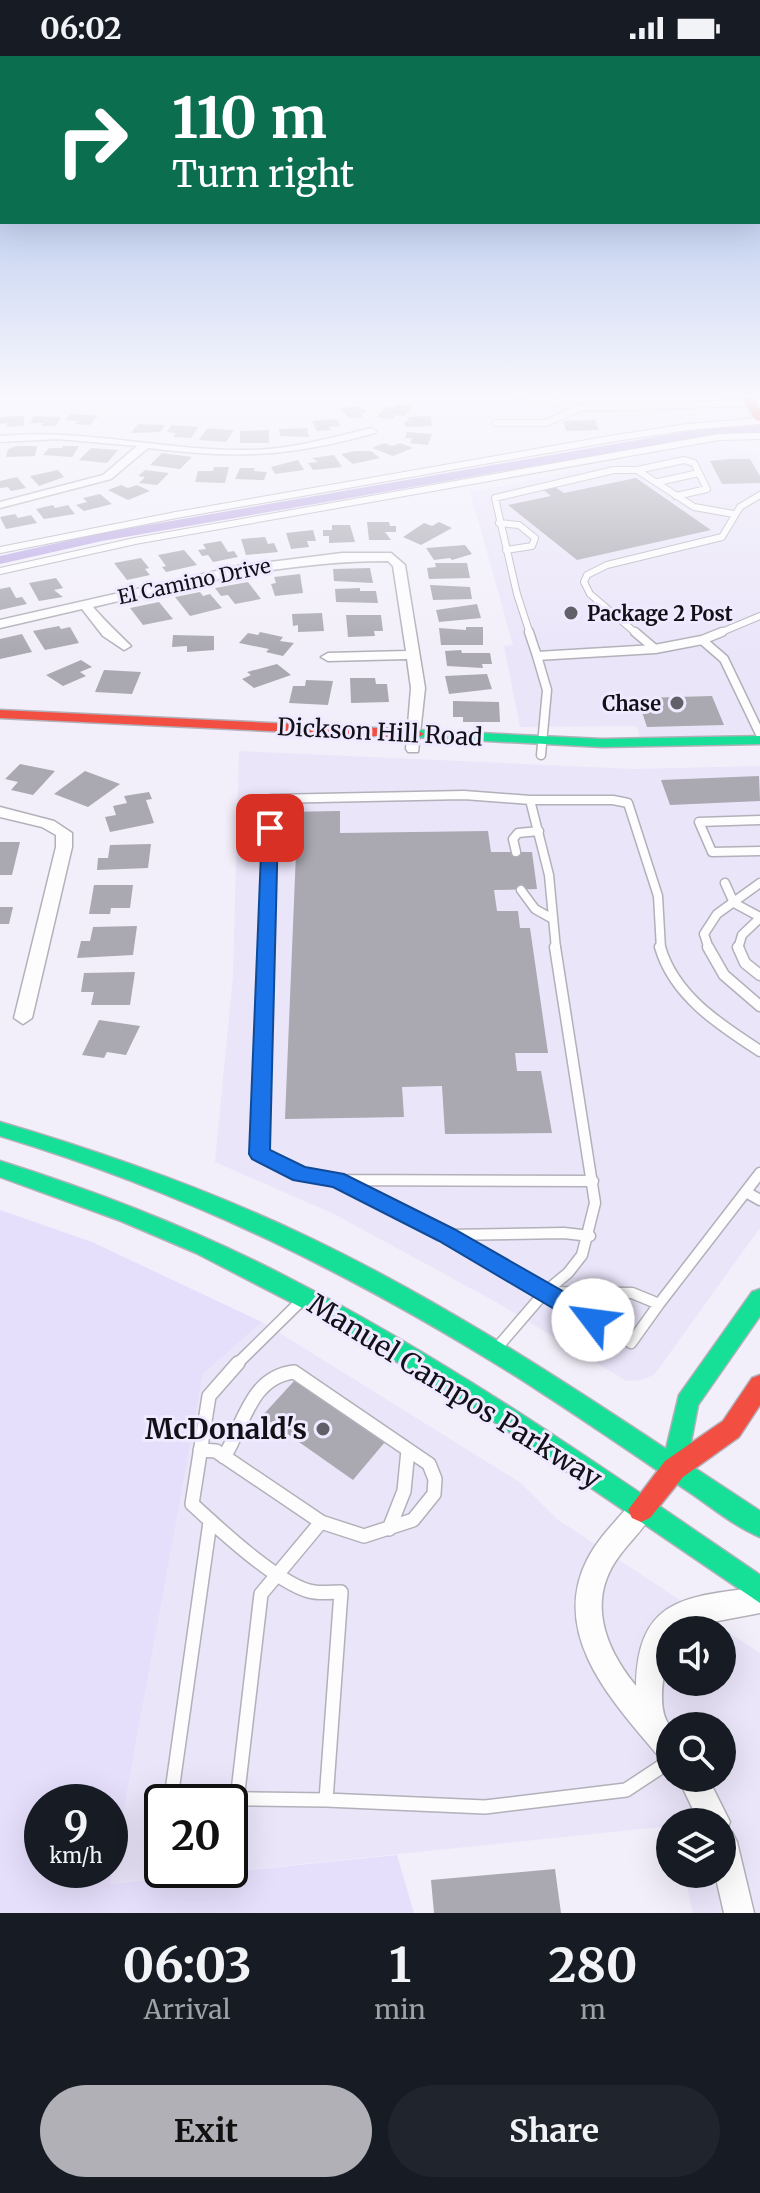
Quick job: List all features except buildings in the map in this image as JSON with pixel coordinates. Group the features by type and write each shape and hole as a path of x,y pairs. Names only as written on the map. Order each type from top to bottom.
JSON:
{"main road":[{"name":"Dickson Hill Road","path":"0,714 542,748 647,759 760,756"},
{"name":"Dickson Hill Road","path":"0,729 414,741"},
{"name":"Dickson Hill Road","path":"542,748 760,737"},
{"name":"Manuel Campos Parkway","path":"0,1129 121,1167 263,1225 385,1287 494,1352 760,1525"},
{"name":"Manuel Campos Parkway","path":"0,1169 167,1229 306,1296 458,1385 760,1590"},
{"path":"674,1469 687,1402 760,1298"},
{"path":"641,1510 674,1469 731,1429 760,1385"}],"street":[{"path":"0,505 95,481"},
{"name":"El Camino Drive","path":"0,624 272,564 342,557 391,557 399,565 413,655"},
{"path":"84,604 108,633 124,646"},
{"path":"328,657 413,655 418,688 414,741"},
{"path":"0,812 48,824 64,833 64,847 23,1018"},
{"path":"641,1510 595,1571 588,1608 596,1648 607,1669 656,1731"},
{"path":"652,1726 649,1661 657,1636 667,1622 697,1608 760,1600"},
{"path":"733,1888 739,1913"}],"lane":[{"path":"0,550 122,524 378,481"},
{"path":"0,571 135,541 474,481"},
{"path":"542,748 547,690 506,550 495,498 508,492 563,481"},
{"path":"658,482 664,481"},
{"path":"676,496 707,489 703,481"},
{"path":"658,482 694,507 734,514"},
{"path":"655,649 586,589 587,575 607,565 714,541 725,533 734,514 747,499 760,495"},
{"path":"499,523 516,522 526,527 535,538 532,546 506,550"},
{"path":"537,656 655,649 702,640 760,616"},
{"path":"702,640 724,659 760,737"},
{"path":"593,1181 337,1180 301,1175 259,1154 271,799 464,795 628,803 661,912 658,941 667,966 687,994 716,1020 760,1051"},
{"path":"494,1352 545,1292 572,1273 590,1236 595,1203 551,918 552,891 530,800"},
{"path":"760,820 699,822 712,852 760,851"},
{"path":"516,852 513,839 518,833 539,831"},
{"path":"725,883 734,903 760,918 742,935 738,948 745,963 758,971"},
{"path":"760,883 709,921 704,934 722,975 760,1006"},
{"path":"521,890 535,909 551,918"},
{"path":"337,1180 446,1235 631,1343 760,1173"},
{"path":"746,1192 760,1200"},
{"path":"446,1235 564,1233 590,1236"},
{"path":"545,1292 632,1293 659,1304"},
{"path":"306,1296 222,1379 209,1396 192,1504 210,1522 278,1572 310,1591 341,1592 326,1800"},
{"path":"200,1450 216,1451 224,1457 321,1522 364,1536 413,1520 434,1494 435,1479 429,1464 294,1372 274,1374 250,1400 236,1441 224,1457"},
{"path":"389,1529 399,1510 409,1464 408,1450"},
{"path":"173,1784 210,1522"},
{"path":"239,1784 261,1594 321,1522"},
{"path":"248,1800 485,1807 608,1795 641,1783 656,1772"}],"shaded area":[{"path":"526,481 760,481 760,733 641,739 636,726 520,727 504,646 513,645 470,492"},
{"path":"239,751 634,769 760,766 760,1228 654,1375 626,1381 496,1302 334,1214 215,1162 233,976"},
{"path":"0,1210 92,1242 262,1322 203,1374 128,1785 24,1784 24,1888 128,1888 128,1882 144,1881 144,1888 248,1888 248,1870 397,1855 414,1913 0,1913"},
{"path":"262,1322 521,1483 557,1519 704,1616 656,1616 656,1696 736,1696 736,1637 760,1653 760,1913 693,1913 687,1888 736,1888 736,1808 656,1808 656,1827 248,1870 248,1784 144,1784 144,1880 128,1882 127,1784 203,1374"}],"waterway":[{"path":"0,560 102,537 426,481"}],"traffic: fast":[{"path":"417,734 602,743 760,740"},
{"path":"0,1129 190,1194 360,1273 535,1376 760,1525"},
{"path":"0,1169 179,1236 277,1282 349,1321 420,1362 558,1451 760,1590"},
{"path":"674,1469 687,1402 760,1298"}],"traffic: jam":[{"path":"0,714 417,734"},
{"path":"641,1510 674,1469 731,1429 760,1385"}],"place":[{"name":"Package 2 Post","path":"571,613"},
{"name":"Chase","path":"677,703"},
{"name":"McDonald's","path":"323,1429"}],"route":[{"path":"270,828 259,1154 301,1175 337,1180 446,1235 593,1320"}]}
